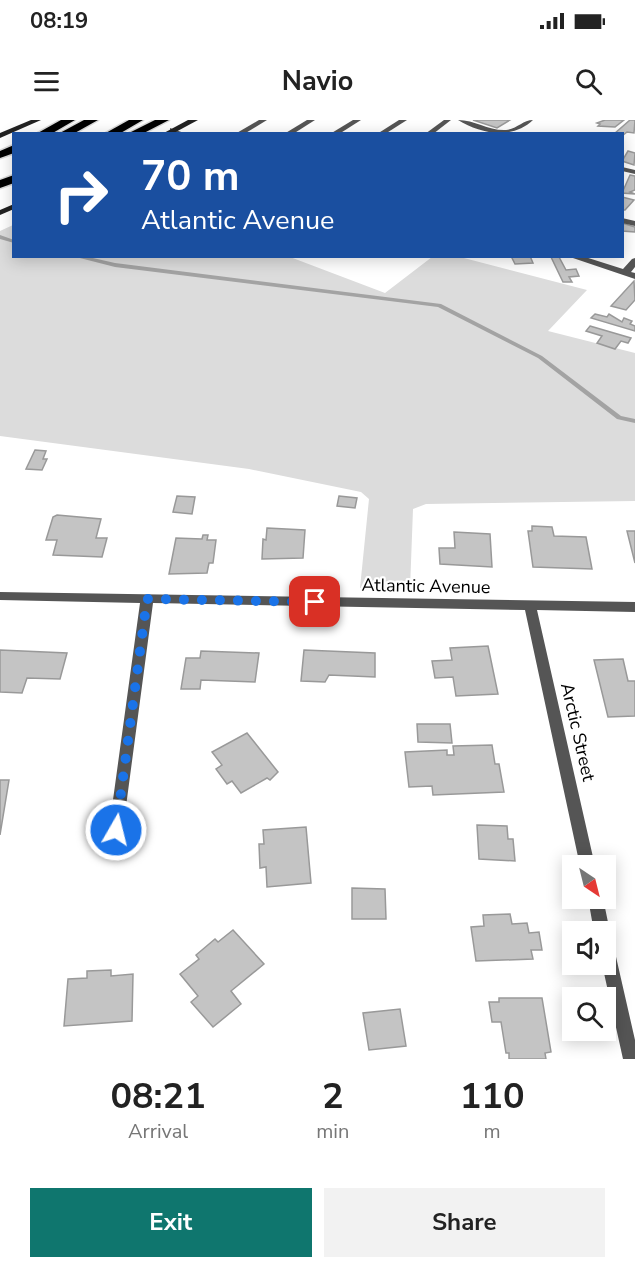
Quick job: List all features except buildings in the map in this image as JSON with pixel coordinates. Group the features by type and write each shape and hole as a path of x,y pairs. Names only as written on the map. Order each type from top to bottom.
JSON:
{"highway":[{"path":"45,132 70,120"},
{"path":"67,132 93,120"},
{"path":"113,132 138,120"},
{"path":"137,132 164,120"}],"main road":[{"path":"0,136 37,120"},
{"path":"169,132 194,120"}],"street":[{"path":"578,258 630,274 635,261"},
{"name":"Atlantic Avenue","path":"0,596 635,607"},
{"path":"116,830 147,599"},
{"name":"Arctic Street","path":"530,606 586,855"},
{"path":"612,975 631,1059"}],"lane":[{"path":"242,132 264,120"},
{"path":"291,132 312,120"},
{"path":"337,132 358,120"},
{"path":"383,132 404,120"},
{"path":"431,132 448,120"},
{"path":"461,120 505,132"},
{"path":"513,132 520,130 530,120"}],"shaded area":[{"path":"12,225 12,258 293,258 385,293 431,258 464,258 587,290 548,331 635,353 635,501 426,504 413,509 410,589 360,588 369,499 361,492 249,469 0,436 0,231"}],"waterway":[{"path":"0,237 12,241"},
{"path":"83,258 115,265 439,305 540,357 619,418 635,421"}],"route":[{"path":"116,830 147,599 315,602"}]}
